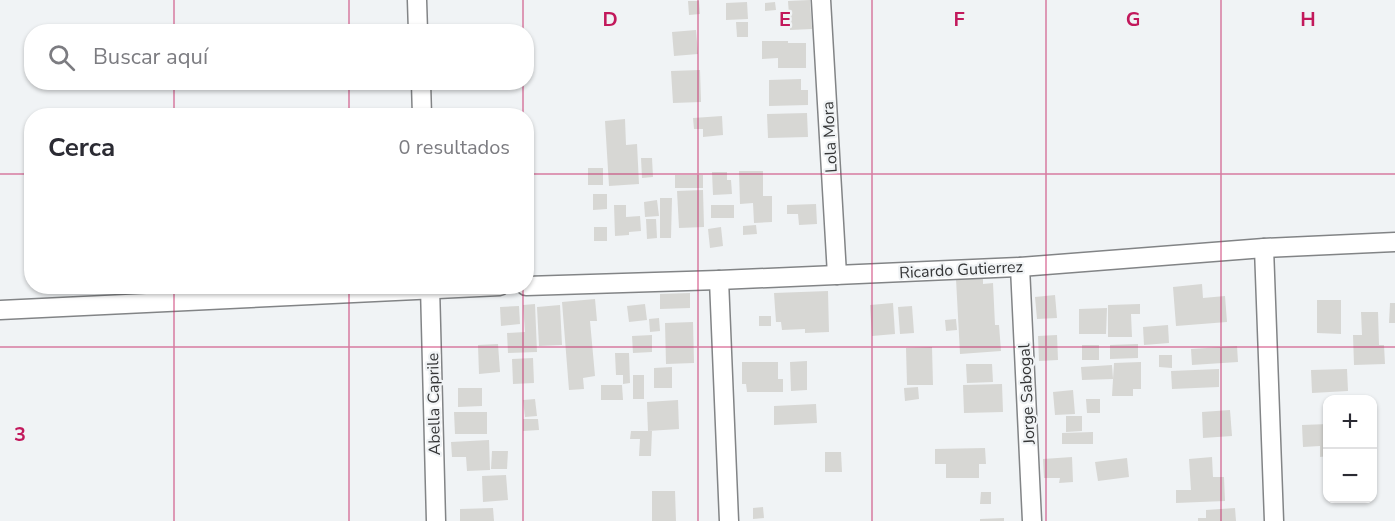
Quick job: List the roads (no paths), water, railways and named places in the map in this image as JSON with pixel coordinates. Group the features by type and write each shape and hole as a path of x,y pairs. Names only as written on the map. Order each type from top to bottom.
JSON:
{"street":[{"path":"417,0 418,24"},
{"name":"Lola Mora","path":"821,0 837,274"},
{"path":"421,90 422,108"},
{"name":"Ricardo Gutierrez","path":"534,286 1020,267 1264,248 1395,242"},
{"path":"1264,248 1274,521"},
{"name":"Jorge Sabogal","path":"1020,267 1032,521"},
{"path":"719,280 729,521"},
{"path":"0,310 299,294"},
{"name":"Abella Caprile","path":"430,294 436,521"}]}
